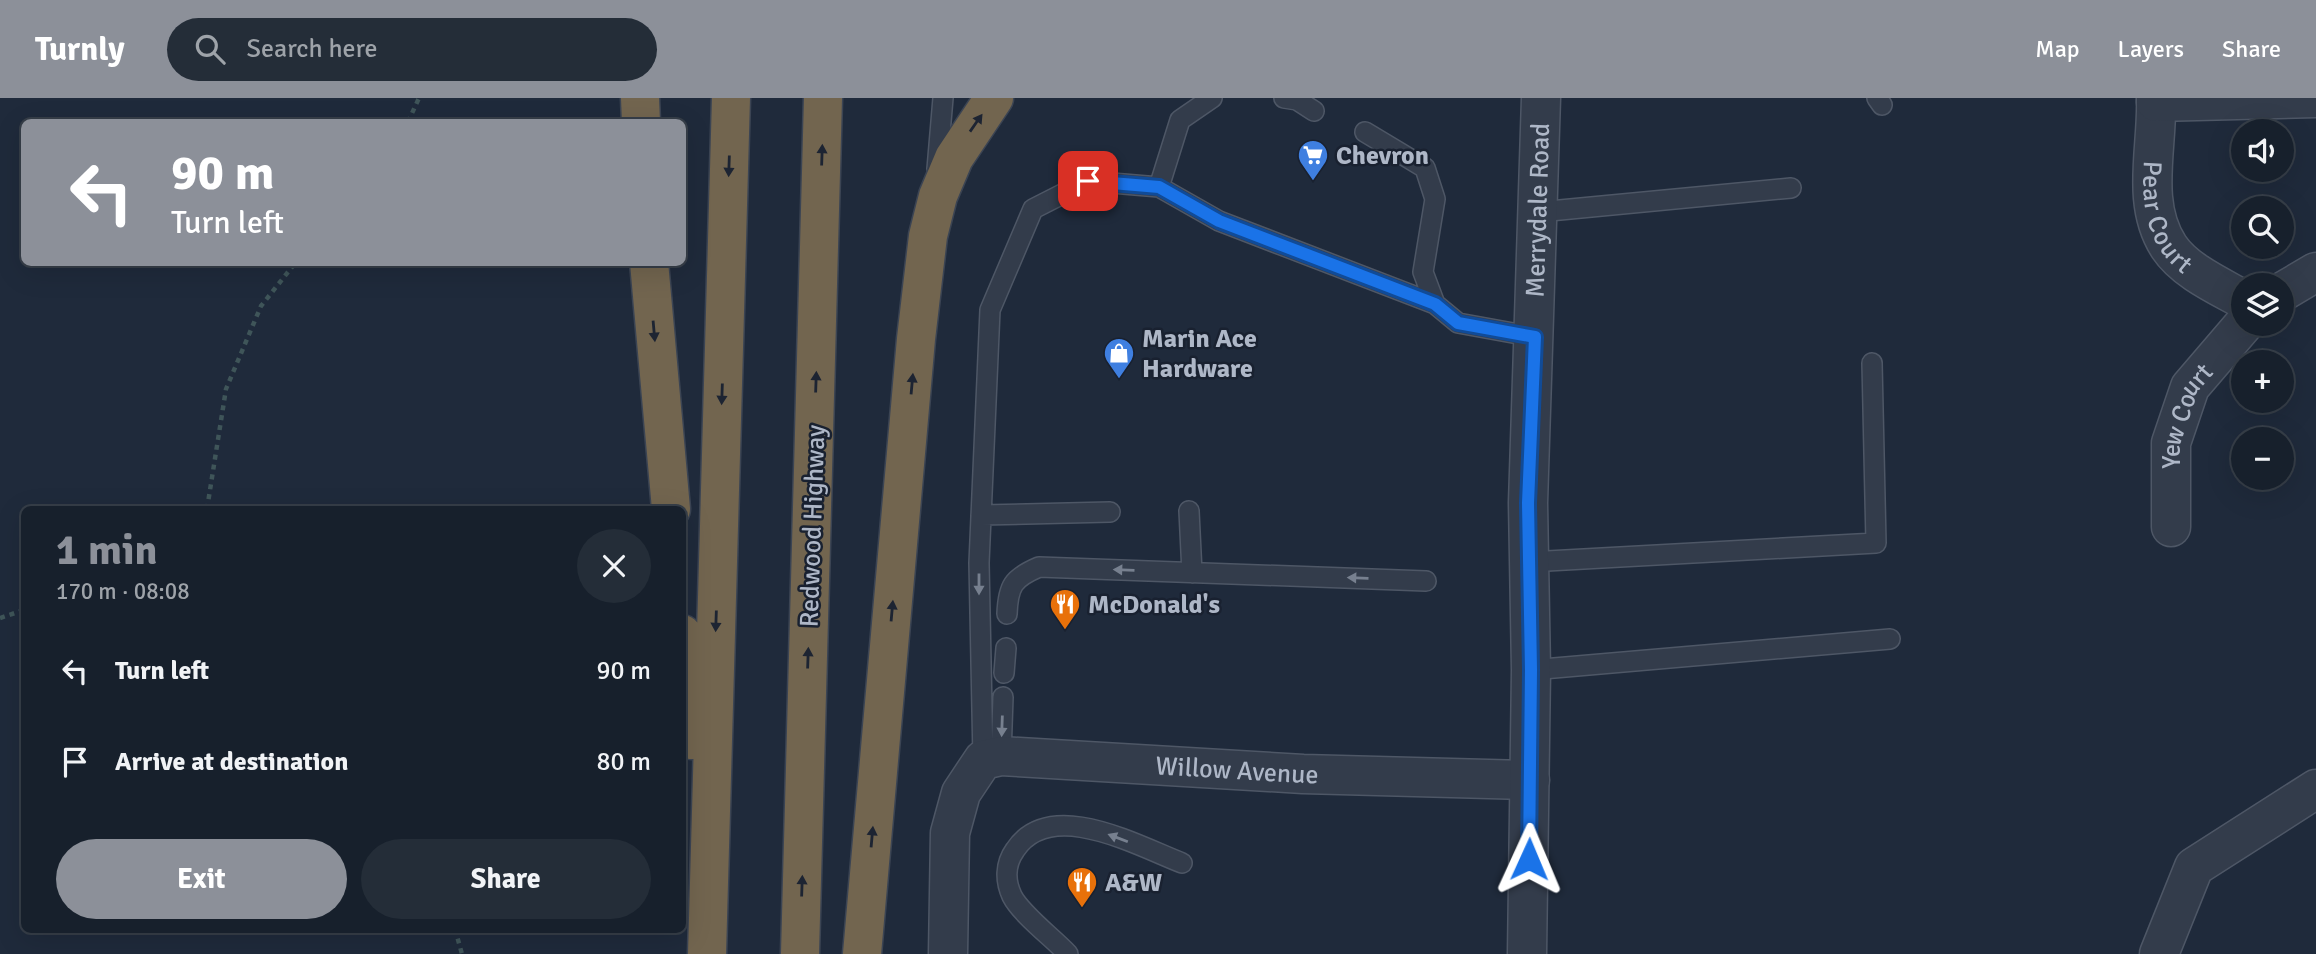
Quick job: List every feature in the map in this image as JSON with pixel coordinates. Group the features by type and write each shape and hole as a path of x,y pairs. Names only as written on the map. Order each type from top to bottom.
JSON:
{"highway":[{"path":"640,98 641,119"},
{"path":"707,954 731,98"},
{"name":"Redwood Highway","path":"800,954 823,98"},
{"path":"862,954 926,254 933,216 946,175 964,139 994,98"},
{"path":"649,266 671,506"},
{"path":"686,676 708,909"}],"street":[{"name":"Merrydale Road","path":"1527,954 1531,670 1528,503 1541,98"},
{"path":"2156,100 2316,98"},
{"name":"Pear Court","path":"2156,100 2152,188 2155,217 2169,248 2201,275 2231,292"},
{"path":"2294,285 2316,272"},
{"name":"Yew Court","path":"2171,527 2171,443 2189,387 2234,336"},
{"path":"948,954 950,834 961,793 992,758"},
{"name":"Willow Avenue","path":"992,758 1303,774 1530,780"},
{"path":"2158,954 2194,867 2316,789"}],"lane":[{"path":"926,254 943,98"},
{"path":"1159,187 1180,120 1212,98"},
{"path":"1284,98 1297,100 1314,111"},
{"path":"1365,132 1425,168 1435,199 1423,272 1435,304"},
{"path":"992,758 979,614 990,310 1033,209 1088,181 1159,187 1219,221 1435,304 1458,323 1535,337"},
{"path":"1539,212 1791,188"},
{"path":"1529,562 1876,543 1872,363"},
{"path":"1189,511 1192,573"},
{"path":"981,515 1110,512"},
{"path":"1007,614 1008,592 1021,575 1039,567 1426,580"},
{"path":"1531,670 1890,639"},
{"path":"1004,673 1006,648"},
{"path":"992,758 1003,697"},
{"path":"1068,954 1013,898 1006,878 1009,859 1036,829 1058,825 1102,831 1182,863"}],"path":[{"path":"409,119 419,98"},
{"path":"207,506 226,389 261,306 293,266"},
{"path":"0,618 21,611"},
{"path":"456,933 462,954"}],"place":[{"name":"Chevron","path":"1313,182"},
{"name":"Marin Ace Hardware","path":"1119,380"},
{"name":"McDonald's","path":"1065,631"},
{"name":"A&W","path":"1082,909"}],"route":[{"path":"1088,181 1159,187 1219,221 1435,304 1458,323 1535,337 1528,503 1531,670 1529,859"}]}
